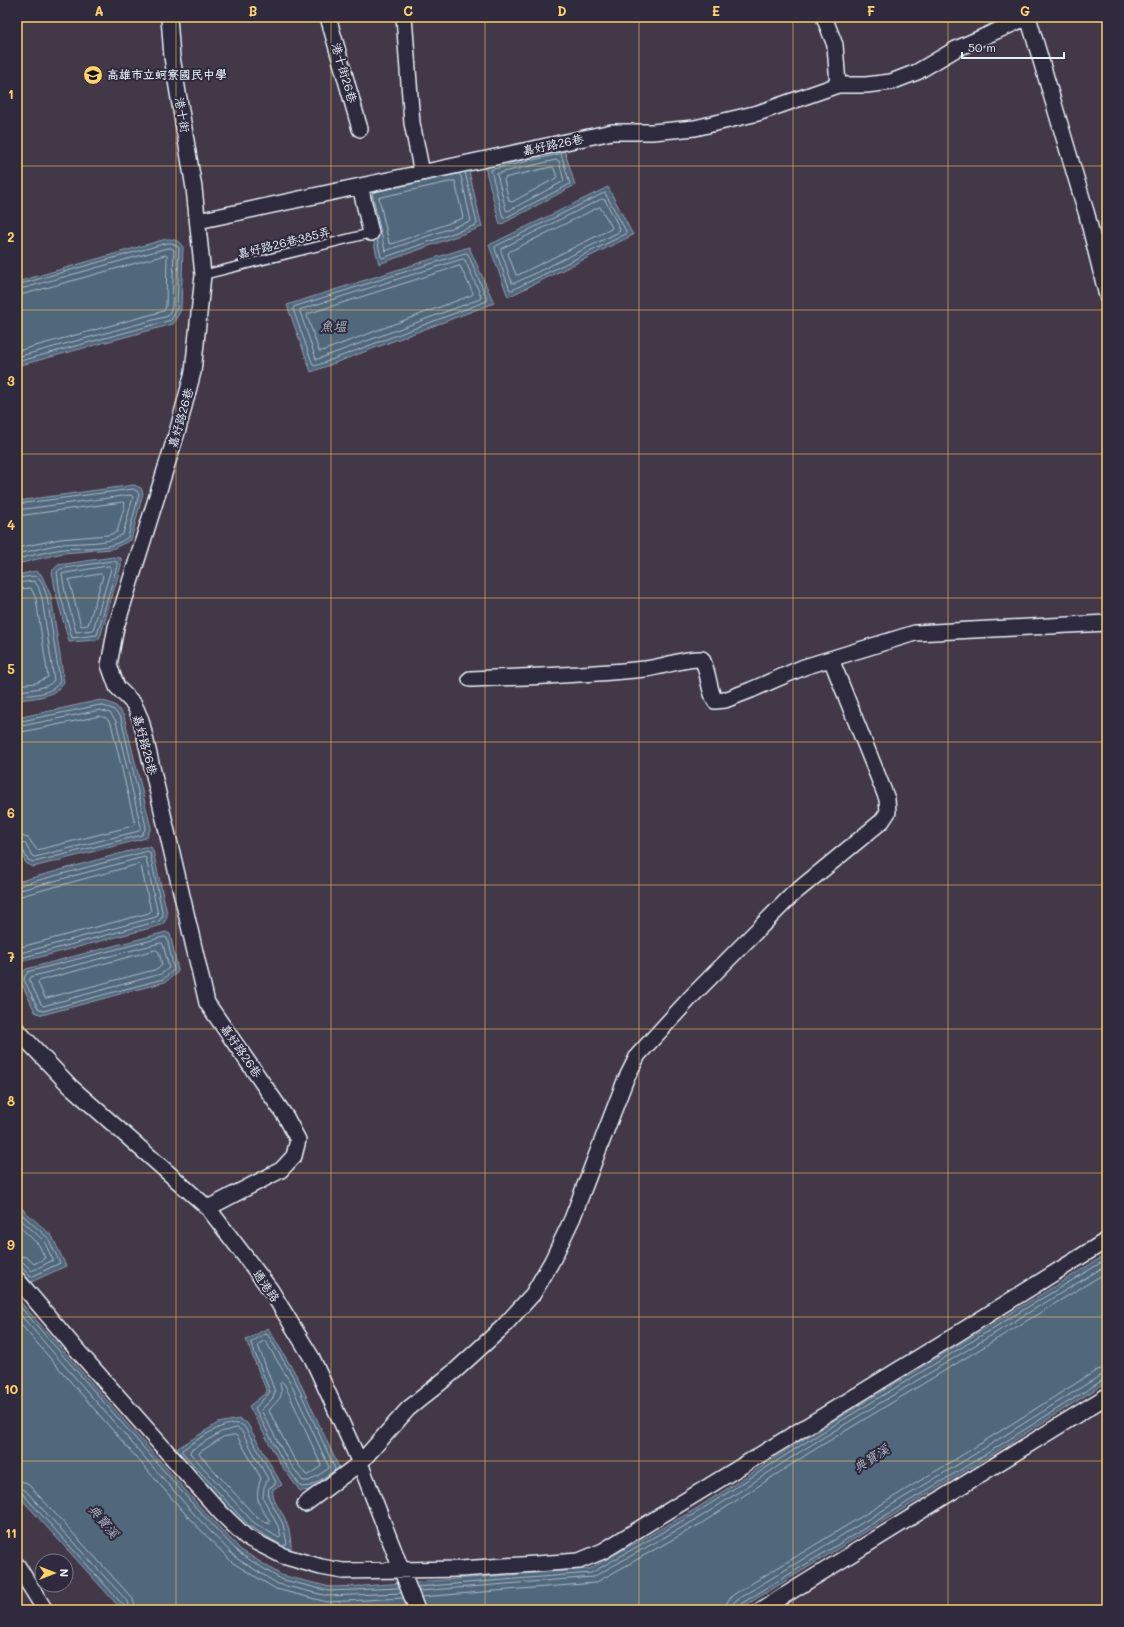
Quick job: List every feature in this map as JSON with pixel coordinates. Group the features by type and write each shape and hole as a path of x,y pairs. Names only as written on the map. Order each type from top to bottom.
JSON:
{"street":[{"name":"港十街","path":"169,17 172,57 194,188 197,216"},
{"name":"港十街26巷","path":"328,17 360,129"},
{"path":"404,17 412,123 422,173"},
{"path":"824,17 835,46 838,85 866,86 891,82 917,72 956,49 1028,17 1087,215 1107,296"},
{"name":"嘉好路26巷","path":"208,1208 281,1170 294,1156 298,1140 286,1117 208,1003 141,720 134,704 117,687 109,665 116,627 178,429 193,372 202,275 197,216 360,186 612,132 652,132 695,128 758,112 838,85"},
{"path":"360,186 371,233"},
{"path":"470,679 519,678 646,669 693,659 702,659 707,670 710,692 715,701 725,700 804,667 915,633 1107,623"},
{"path":"305,1504 360,1463 408,1409 456,1370 502,1328 533,1294 552,1261 572,1219 625,1080 638,1055 692,996 792,895 882,821 888,812 887,799 831,659"},
{"name":"通港路","path":"17,1030 70,1086 208,1208 270,1289 312,1358 360,1463 417,1610"},
{"path":"17,1279 76,1350 222,1513 246,1537 283,1556 321,1567 342,1571 404,1574 579,1561 597,1553 957,1334 1107,1240"},
{"path":"761,1610 1107,1396"},
{"path":"17,1565 45,1610"}],"lane":[{"name":"嘉好路26巷385弄","path":"202,275 371,233"}],"water":[{"path":"564,149 575,185 500,225 485,167"},
{"path":"467,163 482,227 379,264 360,186"},
{"path":"608,187 633,235 508,297 489,245"},
{"path":"166,239 176,240 183,247 181,310 173,324 17,366 17,282"},
{"name":"魚塭","path":"469,247 494,303 311,372 287,305"},
{"path":"134,485 141,488 143,493 131,540 112,549 63,553 17,564 17,501"},
{"path":"113,557 121,558 121,566 100,637 97,640 69,642 56,594 52,571 58,565"},
{"path":"36,571 41,574 51,596 64,682 55,691 49,694 37,698 17,700 17,575"},
{"path":"101,700 115,705 124,716 151,828 146,838 33,867 26,863 17,847 17,718"},
{"path":"144,847 151,847 153,851 167,913 167,918 162,925 17,963 17,882"},
{"path":"166,932 170,934 178,970 177,973 165,982 42,1015 35,1012 20,980 21,974 26,969"},
{"path":"17,1204 52,1236 66,1266 29,1283 17,1268"},
{"name":"典寶溪","path":"1107,1254 1107,1382 980,1462 738,1610 122,1610 74,1557 74,1553 70,1553 17,1494 17,1298 201,1508 241,1550 281,1575 330,1587 363,1586 589,1569 694,1510 801,1441"},
{"path":"268,1328 298,1378 341,1472 312,1490 300,1491 281,1465 249,1406 267,1392 246,1340"},
{"path":"239,1419 247,1423 282,1485 273,1489 273,1494 275,1502 287,1524 291,1550 281,1550 247,1529 175,1450 218,1423"}],"place":[{"name":"高雄市立蚵寮國民中學","path":"93,75"}]}
